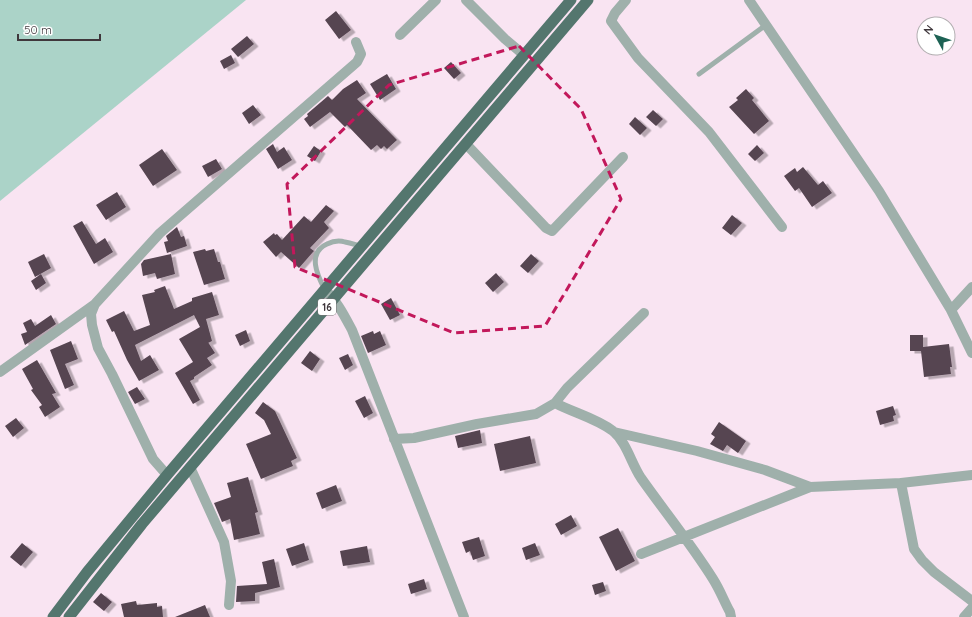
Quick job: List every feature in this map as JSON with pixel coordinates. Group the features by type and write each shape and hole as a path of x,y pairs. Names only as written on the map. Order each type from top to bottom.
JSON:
{"highway":[{"name":"16","path":"53,617 87,572 167,476 571,0"},
{"name":"16","path":"69,617 142,524 588,0"}],"street":[{"path":"400,35 436,0"},
{"path":"466,0 505,39 524,55"},
{"path":"626,0 615,13 611,21 615,27 638,58 709,132 782,227"},
{"path":"749,0 879,191 952,310 972,353"},
{"path":"0,372 95,304 160,233 357,62 361,54 356,42"},
{"path":"466,144 546,228 552,230 623,158"},
{"path":"952,310 972,287"},
{"path":"325,290 334,299 352,330 464,617"},
{"path":"95,304 91,314 92,325 98,348 153,458 167,476"},
{"path":"394,439 414,438 477,424 536,414 556,403 567,388 644,313"},
{"path":"556,403 570,411 596,421 614,432 696,451 765,470 810,487"},
{"path":"614,432 627,449 640,476 714,580 731,617"},
{"path":"190,467 224,542 231,581 229,606"},
{"path":"641,554 810,487 901,483 972,475"},
{"path":"901,483 914,549 934,572 972,601"},
{"path":"964,617 972,608"}],"lane":[{"path":"699,74 766,25"},
{"path":"325,290 316,270 315,255 318,250 322,246 334,241 345,242 361,247"}],"highlighted area":[{"path":"519,46 581,109 621,199 545,326 454,333 295,267 287,184 389,85"}],"shaded area":[{"path":"0,0 246,0 0,201"}],"building":[{"path":"336,11 351,30 339,39 325,20"},
{"path":"247,36 254,44 238,57 231,49"},
{"path":"231,55 235,63 224,69 220,61"},
{"path":"451,62 461,73 454,79 444,68"},
{"path":"387,74 396,89 380,100 370,84"},
{"path":"357,80 366,93 357,99 397,140 387,149 384,146 381,149 377,145 371,150 347,125 345,127 330,112 310,127 304,119 308,116 307,114 328,96 332,100 343,89"},
{"path":"746,89 754,98 752,100 769,121 754,134 729,107 738,100 736,98"},
{"path":"253,105 261,115 249,124 242,113"},
{"path":"653,110 663,119 656,126 646,117"},
{"path":"635,117 647,128 640,135 629,124"},
{"path":"273,144 277,152 284,147 292,160 278,169 266,149"},
{"path":"757,145 764,153 755,161 748,154"},
{"path":"314,146 321,151 315,161 307,156"},
{"path":"162,149 177,170 153,186 139,165"},
{"path":"216,159 222,169 208,177 202,166"},
{"path":"803,167 818,185 823,181 832,193 812,207 799,188 795,191 784,176 795,168 797,172"},
{"path":"117,192 126,207 106,220 96,205"},
{"path":"326,205 334,211 324,222 329,228 310,248 314,251 299,268 281,252 276,257 263,242 274,233 275,235 277,234 282,240 304,216 311,222"},
{"path":"732,215 742,223 731,235 722,228"},
{"path":"82,221 96,244 105,238 113,252 94,264 73,226"},
{"path":"177,227 181,237 184,236 187,246 167,253 164,242 168,241 166,236"},
{"path":"205,249 206,251 214,249 225,279 204,285 193,252"},
{"path":"44,254 51,268 35,277 28,262"},
{"path":"171,254 175,274 157,279 155,273 143,276 141,264 144,260"},
{"path":"531,254 539,261 528,273 520,266"},
{"path":"496,273 504,282 493,292 485,283"},
{"path":"41,274 46,283 36,290 31,281"},
{"path":"165,286 174,309 192,301 192,298 212,292 219,315 206,319 212,341 208,343 215,353 207,358 212,365 190,381 200,400 193,404 175,373 193,362 179,339 200,327 194,315 135,345 141,361 150,355 159,370 139,381 127,360 114,331 112,332 106,320 124,311 134,331 150,325 142,295 155,292 154,290"},
{"path":"391,298 400,315 390,320 381,304"},
{"path":"51,315 56,324 25,345 21,334 27,332 23,323 31,319 35,326"},
{"path":"246,330 250,341 240,346 235,335"},
{"path":"373,331 374,334 380,331 386,345 368,353 361,336"},
{"path":"910,335 923,335 923,347 949,344 952,367 950,367 951,374 924,377 921,351 910,351"},
{"path":"71,341 78,359 65,364 74,385 65,389 50,350"},
{"path":"310,351 320,359 312,371 301,363"},
{"path":"348,354 353,365 345,370 339,358"},
{"path":"37,360 56,393 52,394 60,407 45,417 39,407 42,405 31,390 33,389 22,369"},
{"path":"137,387 145,399 135,404 128,392"},
{"path":"365,396 373,413 364,418 355,401"},
{"path":"263,402 275,411 297,458 291,461 293,466 261,479 246,444 271,434 264,420 255,413"},
{"path":"893,406 896,415 893,416 894,421 880,425 876,411"},
{"path":"16,418 24,428 13,437 5,426"},
{"path":"719,422 746,441 738,453 727,445 723,451 710,444 715,437 711,434"},
{"path":"480,430 482,443 458,448 455,436"},
{"path":"530,436 536,463 500,471 494,444"},
{"path":"248,477 258,512 255,513 260,534 234,540 230,519 222,522 214,503 231,497 227,483"},
{"path":"336,485 342,501 322,509 316,493"},
{"path":"571,515 577,526 561,535 555,524"},
{"path":"618,528 635,561 616,571 599,537"},
{"path":"479,537 485,556 473,560 470,551 466,553 462,542"},
{"path":"22,543 33,552 21,566 10,557"},
{"path":"304,543 309,560 292,566 286,549"},
{"path":"535,543 540,555 526,560 522,548"},
{"path":"367,546 370,562 343,566 340,551"},
{"path":"274,559 280,587 255,593 255,601 236,602 237,586 267,584 262,562"},
{"path":"424,579 427,589 411,594 408,584"},
{"path":"603,582 606,591 595,595 592,585"},
{"path":"101,593 112,602 104,611 93,602"},
{"path":"136,601 137,605 157,603 157,607 162,606 163,617 124,617 121,604"},
{"path":"205,605 210,617 175,617"}]}
